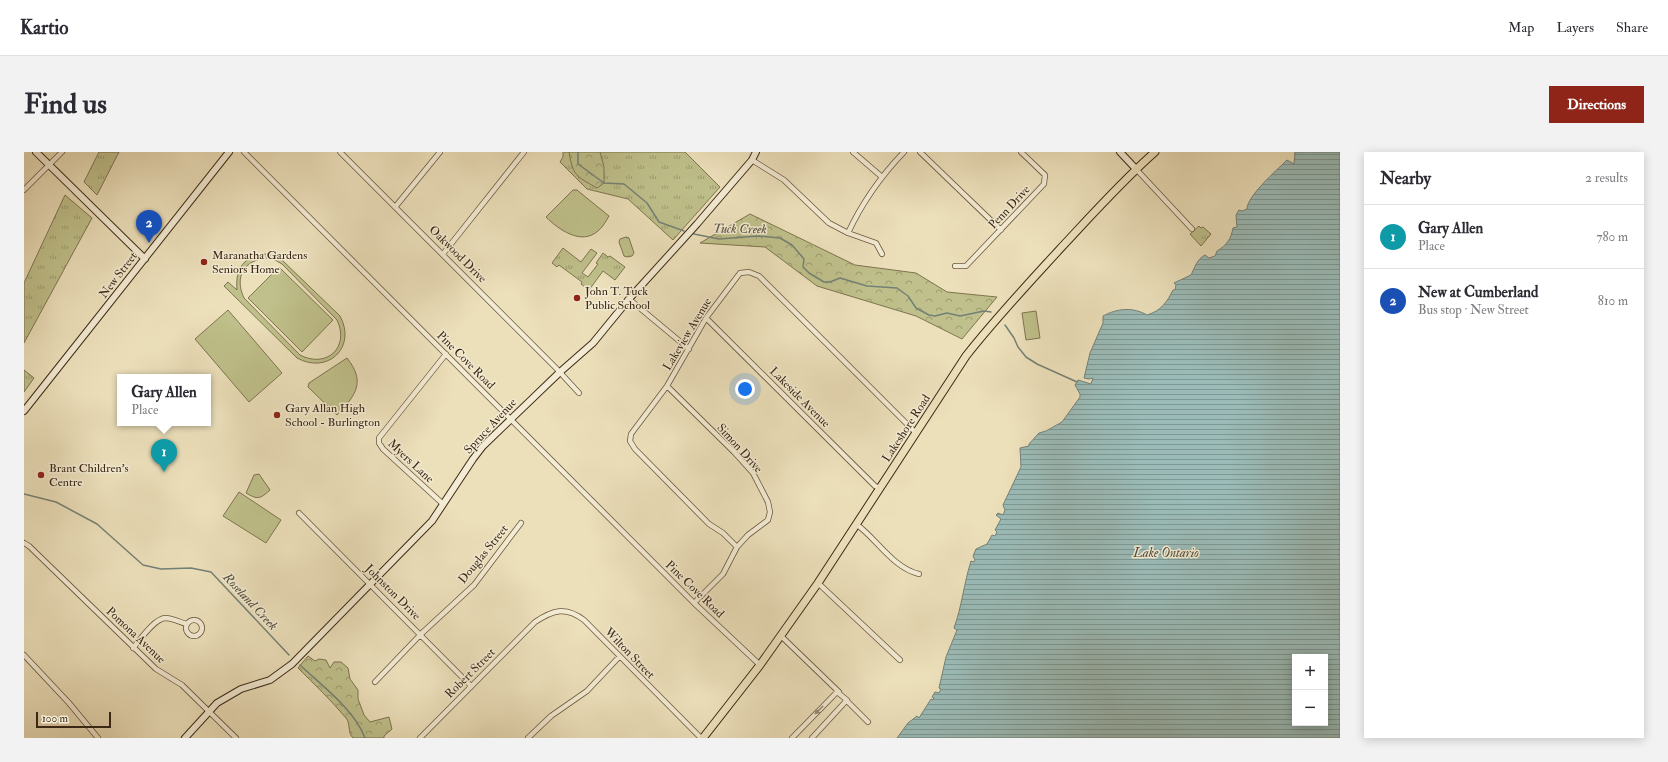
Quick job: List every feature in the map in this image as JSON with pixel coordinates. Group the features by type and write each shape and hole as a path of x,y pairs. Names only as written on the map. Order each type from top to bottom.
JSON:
{"main road":[{"name":"Lakeshore Road","path":"702,738 760,665 818,583 966,356 985,332 1072,236 1136,169 1155,152"}],"street":[{"path":"36,152 145,259"},
{"path":"24,190 50,166 62,152"},
{"name":"New Street","path":"24,411 230,152"},
{"name":"Pine Cove Road","path":"244,152 694,603 760,665"},
{"name":"Oakwood Drive","path":"340,152 396,206 579,393"},
{"path":"396,206 440,152"},
{"path":"443,254 524,152"},
{"name":"Spruce Avenue","path":"185,738 209,711 229,696 241,689 270,680 292,664 371,584 432,521 476,455 510,419 593,343 629,299 697,224 752,160 756,152"},
{"path":"853,152 882,177"},
{"path":"848,233 857,214 882,177 904,152"},
{"path":"920,152 1001,230"},
{"name":"Penn Drive","path":"955,266 966,266 1044,184 1045,175 1021,152"},
{"path":"1120,152 1192,229"},
{"path":"752,160 784,180 829,223 848,233 876,243 882,254"},
{"name":"Lakeview Avenue","path":"737,547 723,533 709,524 634,449 630,441 631,434 667,386 706,318 740,273 749,272 759,276 916,433"},
{"path":"629,299 689,349"},
{"name":"Lakeside Avenue","path":"706,318 876,486 880,488"},
{"name":"Myers Lane","path":"443,504 383,449 379,443 379,438 446,354"},
{"name":"Simon Drive","path":"667,386 734,452 753,473 768,502 770,512 768,520 748,535 737,547 723,574 694,603"},
{"name":"Johnston Drive","path":"299,513 472,686"},
{"name":"Douglas Street","path":"375,682 421,634 474,585 521,523"},
{"path":"856,524 900,565 910,572 919,574"},
{"name":"Pomona Avenue","path":"24,543 29,546 133,648 156,669 182,685 236,738"},
{"path":"818,583 900,660"},
{"name":"Wilton Street","path":"535,622 547,614 560,611 576,614 584,620 619,657 702,738"},
{"path":"133,648 154,624 160,620 165,618 172,619 186,624"},
{"name":"Robert Street","path":"420,738 535,622"},
{"path":"781,636 868,722"},
{"path":"24,655 69,703 98,738"},
{"path":"528,738 551,716 587,691 619,657"},
{"path":"792,738 837,692 847,700"},
{"path":"812,738 847,700"}],"green space":[{"path":"99,152 119,152 97,195 84,182"},
{"path":"563,152 685,152 720,187 673,240 628,199 587,189 560,162 563,157"},
{"path":"569,152 600,152 604,167 604,183 597,188 580,178 574,171"},
{"path":"573,190 577,190 609,216 601,228 591,235 584,237 570,234 563,231 546,217"},
{"path":"65,195 92,218 24,343 24,283"},
{"path":"750,214 855,265 916,273 947,292 997,297 962,339 916,316 817,286 765,247 700,243"},
{"path":"1199,226 1201,228 1203,227 1211,234 1201,246 1190,234"},
{"path":"626,237 629,238 634,253 632,256 627,257 624,256 619,242 620,239"},
{"path":"563,248 581,262 591,249 597,253 582,273 588,277 598,264 596,263 603,253 608,257 610,256 625,267 615,280 603,271 589,290 581,284 582,282 559,265 557,267 552,263"},
{"path":"266,254 275,256 282,260 340,316 344,327 345,338 342,347 336,355 329,360 319,363 308,362 297,358 224,286 228,282 237,290 239,269 242,264 258,255","holes":["267,258 282,264 337,320 340,330 340,339 338,347 334,353 319,359 310,359 300,355 244,298 240,283 243,271 247,266 259,259"]},
{"path":"279,267 333,320 302,352 248,298"},
{"path":"228,310 282,373 249,402 195,339"},
{"path":"1036,311 1040,338 1026,340 1022,313"},
{"path":"347,358 356,374 356,388 354,395 337,415 308,387 309,383"},
{"path":"24,370 34,378 24,392"},
{"path":"259,474 270,490 261,497 256,498 246,493 254,475"},
{"path":"239,492 281,520 266,543 223,516"},
{"path":"308,656 315,661 319,659 326,660 330,668 334,662 341,662 348,668 350,679 358,690 358,699 364,715 370,722 389,717 392,729 384,736 384,738 353,738 351,736 346,718 298,668"}],"water":[{"name":"Lake Ontario","path":"1295,152 1340,152 1340,738 897,738 908,723 917,716 919,718 931,699 933,700 934,698 932,697 935,692 939,693 941,689 939,688 946,657 957,630 954,628 971,561 974,562 975,560 973,556 976,549 987,544 992,535 995,536 997,532 995,530 1001,519 996,515 998,513 1003,515 1005,510 1003,505 1021,467 1020,448 1029,446 1029,444 1039,433 1046,431 1062,422 1080,397 1075,385 1078,380 1091,384 1093,378 1084,378 1090,353 1103,323 1103,316 1120,310 1142,312 1147,315 1160,308 1166,302 1173,290 1175,290 1176,285 1174,283 1191,275 1196,264 1202,257 1205,255 1209,258 1215,256 1217,251 1226,244 1230,239 1233,228 1237,227 1236,215 1239,210 1242,211 1247,209 1248,204 1257,190 1287,160 1294,164"}],"waterway":[{"name":"Tuck Creek","path":"578,152 578,164 604,183 624,184 647,203 659,222 684,231"},
{"name":"Tuck Creek","path":"694,234 719,239 758,236 780,238 792,245 804,259 803,267 809,273 824,282 830,282 840,278 867,286 897,288 908,296 916,308 929,315 935,316 947,313 960,316 984,311 991,312"},
{"name":"Tuck Creek","path":"1005,325 1018,347 1026,357 1037,364 1077,382"},
{"name":"Roseland Creek","path":"24,494 56,502 97,524 143,565 161,569 191,568 211,572 289,655"},
{"name":"Roseland Creek","path":"300,665 346,708 354,718 365,738"}],"place":[{"name":"New at Cumberland","path":"149,243"},
{"name":"Maranatha Gardens Seniors Home","path":"204,262"},
{"name":"John T. Tuck Public School","path":"577,298"},
{"name":"Gary Allan High School - Burlington","path":"277,415"},
{"name":"Gary Allen","path":"164,472"},
{"name":"Brant Children's Centre","path":"41,475"}]}
